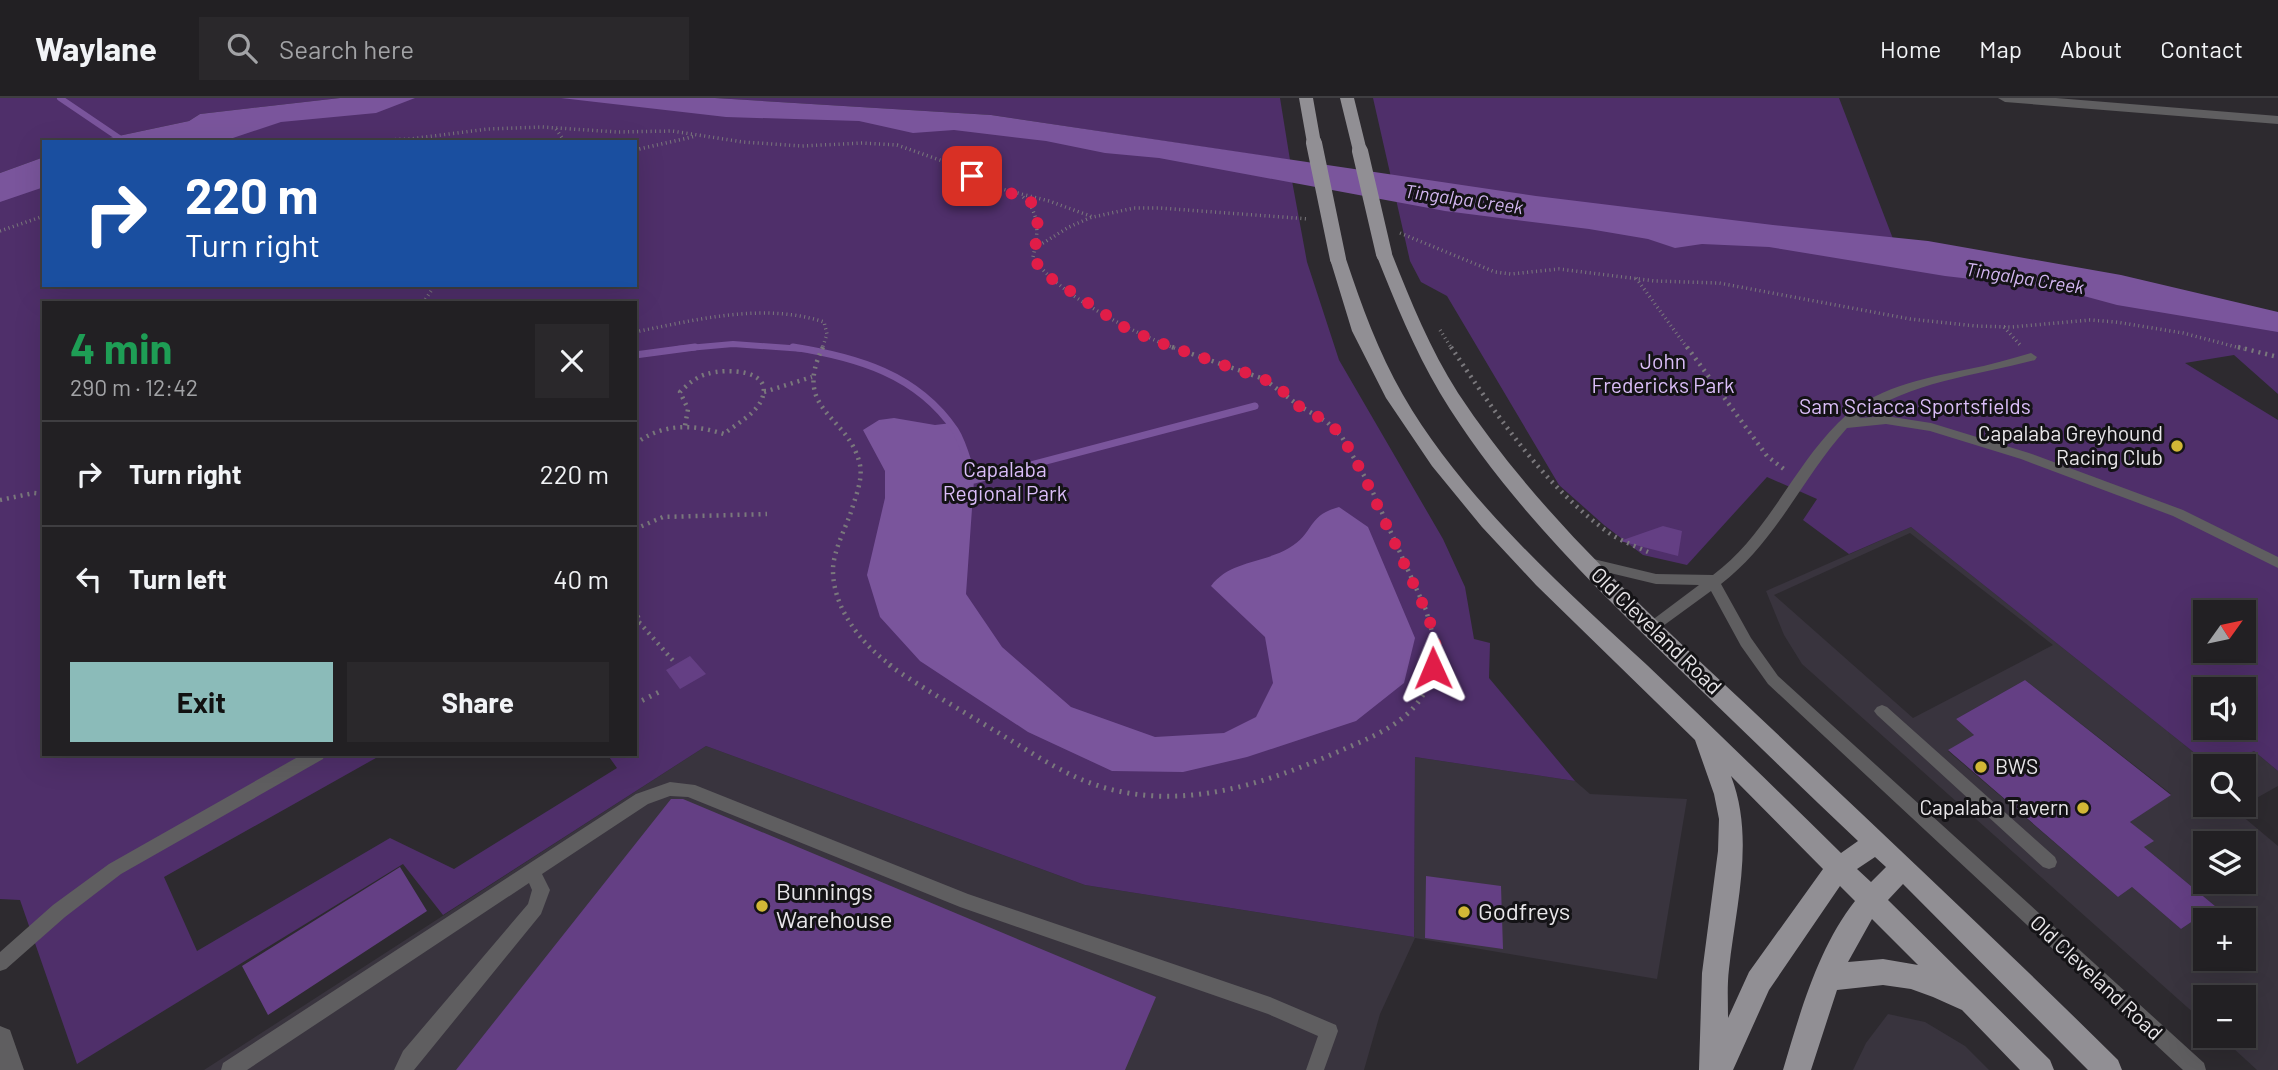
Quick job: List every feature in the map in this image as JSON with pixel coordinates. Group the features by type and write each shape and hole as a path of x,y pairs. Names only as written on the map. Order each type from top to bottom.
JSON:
{"main road":[{"name":"Old Cleveland Road","path":"1306,98 1338,259 1349,299 1371,352 1412,422 1449,473 1516,553 1579,617 1701,731 2040,1070"},
{"name":"Old Cleveland Road","path":"1347,98 1384,254 1411,326 1445,385 1491,450 1585,562 2108,1070"},
{"path":"1701,731 1726,794 1731,819 1731,851 1716,973 1713,1070"},
{"path":"1718,1070 1759,981 1812,902 1839,868 1875,843"},
{"path":"1797,1070 1846,940 1871,900 1902,868"},
{"path":"1830,978 1872,970 1889,970 1940,986 1975,1004"}],"street":[{"path":"2005,98 2278,120"},
{"path":"0,1040 10,1070"}],"lane":[{"path":"1652,628 1677,604 1696,596 1749,551 1799,481 1845,424 1893,392 1923,382 2031,357"},
{"path":"1845,424 1886,420 1931,427 2025,456 2167,508 2278,563"},
{"path":"1585,562 1656,579 1712,580"},
{"name":"Old Cleveland Road","path":"1712,580 1746,642 1773,680 2197,1070"},
{"path":"1882,711 2049,862"},
{"path":"0,963 59,911 115,869 313,756"},
{"path":"230,1070 642,799 670,789 689,790 966,901 1270,1006 1329,1031 1315,1070"},
{"path":"403,1070 410,1058 535,908 541,890 532,871"}],"path":[{"path":"381,140 515,127 617,132 672,131 743,142 802,146 863,143 897,145 926,153 990,186 1023,197 1049,201 1093,217"},
{"path":"555,128 564,140"},
{"path":"637,149 699,135"},
{"path":"637,332 691,321 778,313 804,315 824,322 828,333 818,355 813,377 814,390 827,416 852,447 861,470 833,568 846,618 862,641 889,664 974,719 1075,777 1107,788 1145,794 1193,795 1230,791 1387,732 1412,713 1425,692 1433,668 1436,646 1429,618 1364,476 1342,436 1318,416 1295,404 1280,388 1264,379 1155,341 1124,327 1043,273 1033,257 1039,228 1036,214 1031,202 1023,197"},
{"path":"1035,248 1069,227 1093,217 1134,208 1310,219"},
{"path":"0,231 42,217"},
{"path":"1395,232 1495,272 1511,274 1559,269 1741,286 1910,319 1976,326 2012,327 2090,320 2116,322 2183,333 2278,357"},
{"path":"1636,278 1767,456 1799,481"},
{"path":"1438,326 1515,435 1566,495 1611,535 1648,552"},
{"path":"685,426 688,409 680,392 687,383 702,374 732,368 756,377 764,392"},
{"path":"637,443 656,432 685,426 698,426 724,434 756,406 764,392 813,377"},
{"path":"0,500 42,494"},
{"path":"637,528 663,517 766,514"},
{"path":"637,611 639,622 676,664"},
{"path":"637,626 639,622"},
{"path":"637,703 661,691"}],"shaded area":[{"path":"1911,527 2196,754 2193,754 2193,817 2243,817 2278,846 2278,1070 2257,1070 2233,1048 2256,1048 2256,985 2193,985 2193,1012 1802,664 1784,635 1766,591","holes":["1910,533 2053,645 1913,718 1774,595","2025,680 2171,794 2130,822 2153,841 2144,847 2193,888 2193,831 2256,831 2256,894 2201,894 2215,906 2212,908 2256,908 2256,971 2193,971 2193,921 2181,929 2132,887 2118,897 1948,751 1974,735 1956,719"]},
{"path":"706,746 1085,885 1414,937 1415,757 1575,781 1590,794 1687,799 1657,979 1415,938 1380,1014 1364,1070 204,1070"},
{"path":"2254,751 2278,771 2278,786 2256,798 2256,754 2247,754"},
{"path":"1888,1014 1925,1022 1965,1046 1989,1070 1853,1070 1866,1043"}],"green space":[{"path":"0,98 340,98 200,114 189,121 99,140 42,140 42,158 0,173"},
{"name":"Capalaba Regional Park","path":"391,98 647,98 907,116 1290,170 1307,262 1339,360 1443,539 1465,587 1474,639 1490,643 1489,678 1575,781 1415,757 1414,937 1085,885 706,746 443,915 403,864 77,1064 20,900 0,899 0,195 42,181 42,287 637,287 637,140 177,140"},
{"path":"715,98 1280,98 1290,160 991,115"},
{"name":"Sam Sciacca Sportsfields","path":"1373,98 1839,98 1900,257 2278,325 2278,394 2234,355 2185,363 2278,420 2278,771 2254,751 2247,754 2196,754 1911,527 1849,554 1803,520 1817,499 1767,477 1687,565 1643,555 1559,485 1447,296 1421,282 1410,261"}],"water":[{"path":"340,98 415,98 376,113 281,122 227,140 99,140 189,121 200,114"},
{"name":"Tingalpa Creek","path":"561,98 715,98 991,115 1536,196 1928,241 2121,275 2278,312 2278,332 2117,305 2058,289 1945,276 1769,247 1702,244 1675,248 1648,239 1445,211 1159,158 1105,153 1046,141 954,130 913,133 859,121 726,117"},
{"path":"42,158 42,188 0,202 0,173"},
{"path":"894,418 935,425 952,423 970,458 974,480 966,594 1002,647 1071,707 1155,737 1224,733 1256,717 1273,683 1265,637 1211,586 1218,578 1237,567 1289,548 1303,537 1321,515 1339,507 1368,527 1415,638 1404,683 1356,721 1247,757 1183,772 1112,771 1028,732 920,661 880,617 867,575 885,498 885,471 863,430 879,420"}],"building":[{"path":"1663,526 1682,531 1678,556 1620,541"},
{"path":"690,656 706,674 680,689 666,670"},
{"name":"Capalaba Tavern","path":"2025,680 2171,795 2130,822 2154,841 2144,847 2193,888 2193,894 2201,894 2215,906 2193,908 2193,921 2181,929 2132,887 2118,897 1948,750 1974,735 1956,719"},
{"name":"Bunnings Warehouse","path":"671,799 683,799 1156,997 1125,1070 456,1070"},
{"path":"400,867 427,911 268,1015 242,966"},
{"name":"Godfreys","path":"1426,876 1501,886 1503,949 1425,938"}],"waterway":[{"path":"60,98 122,140"},
{"path":"686,348 733,344 804,349"},
{"path":"686,348 695,347"},
{"path":"793,347 862,363 904,382 923,395 955,430 974,480 1255,406"},
{"path":"637,355 686,348"},
{"path":"677,349 686,348"}],"place":[{"name":"Capalaba Greyhound Racing Club","path":"2177,446"},
{"name":"BWS","path":"1981,767"},
{"name":"Capalaba Tavern","path":"2083,808"},
{"name":"Bunnings Warehouse","path":"762,906"},
{"name":"Godfreys","path":"1464,912"}],"route":[{"path":"972,176 1031,202 1039,228 1033,257 1043,273 1063,288 1124,327 1155,341 1264,379 1280,388 1295,404 1329,423 1342,436 1364,476 1429,618 1436,646 1433,668"}],"park label":[{"name":"John Fredericks Park","path":"1663,374"}]}
